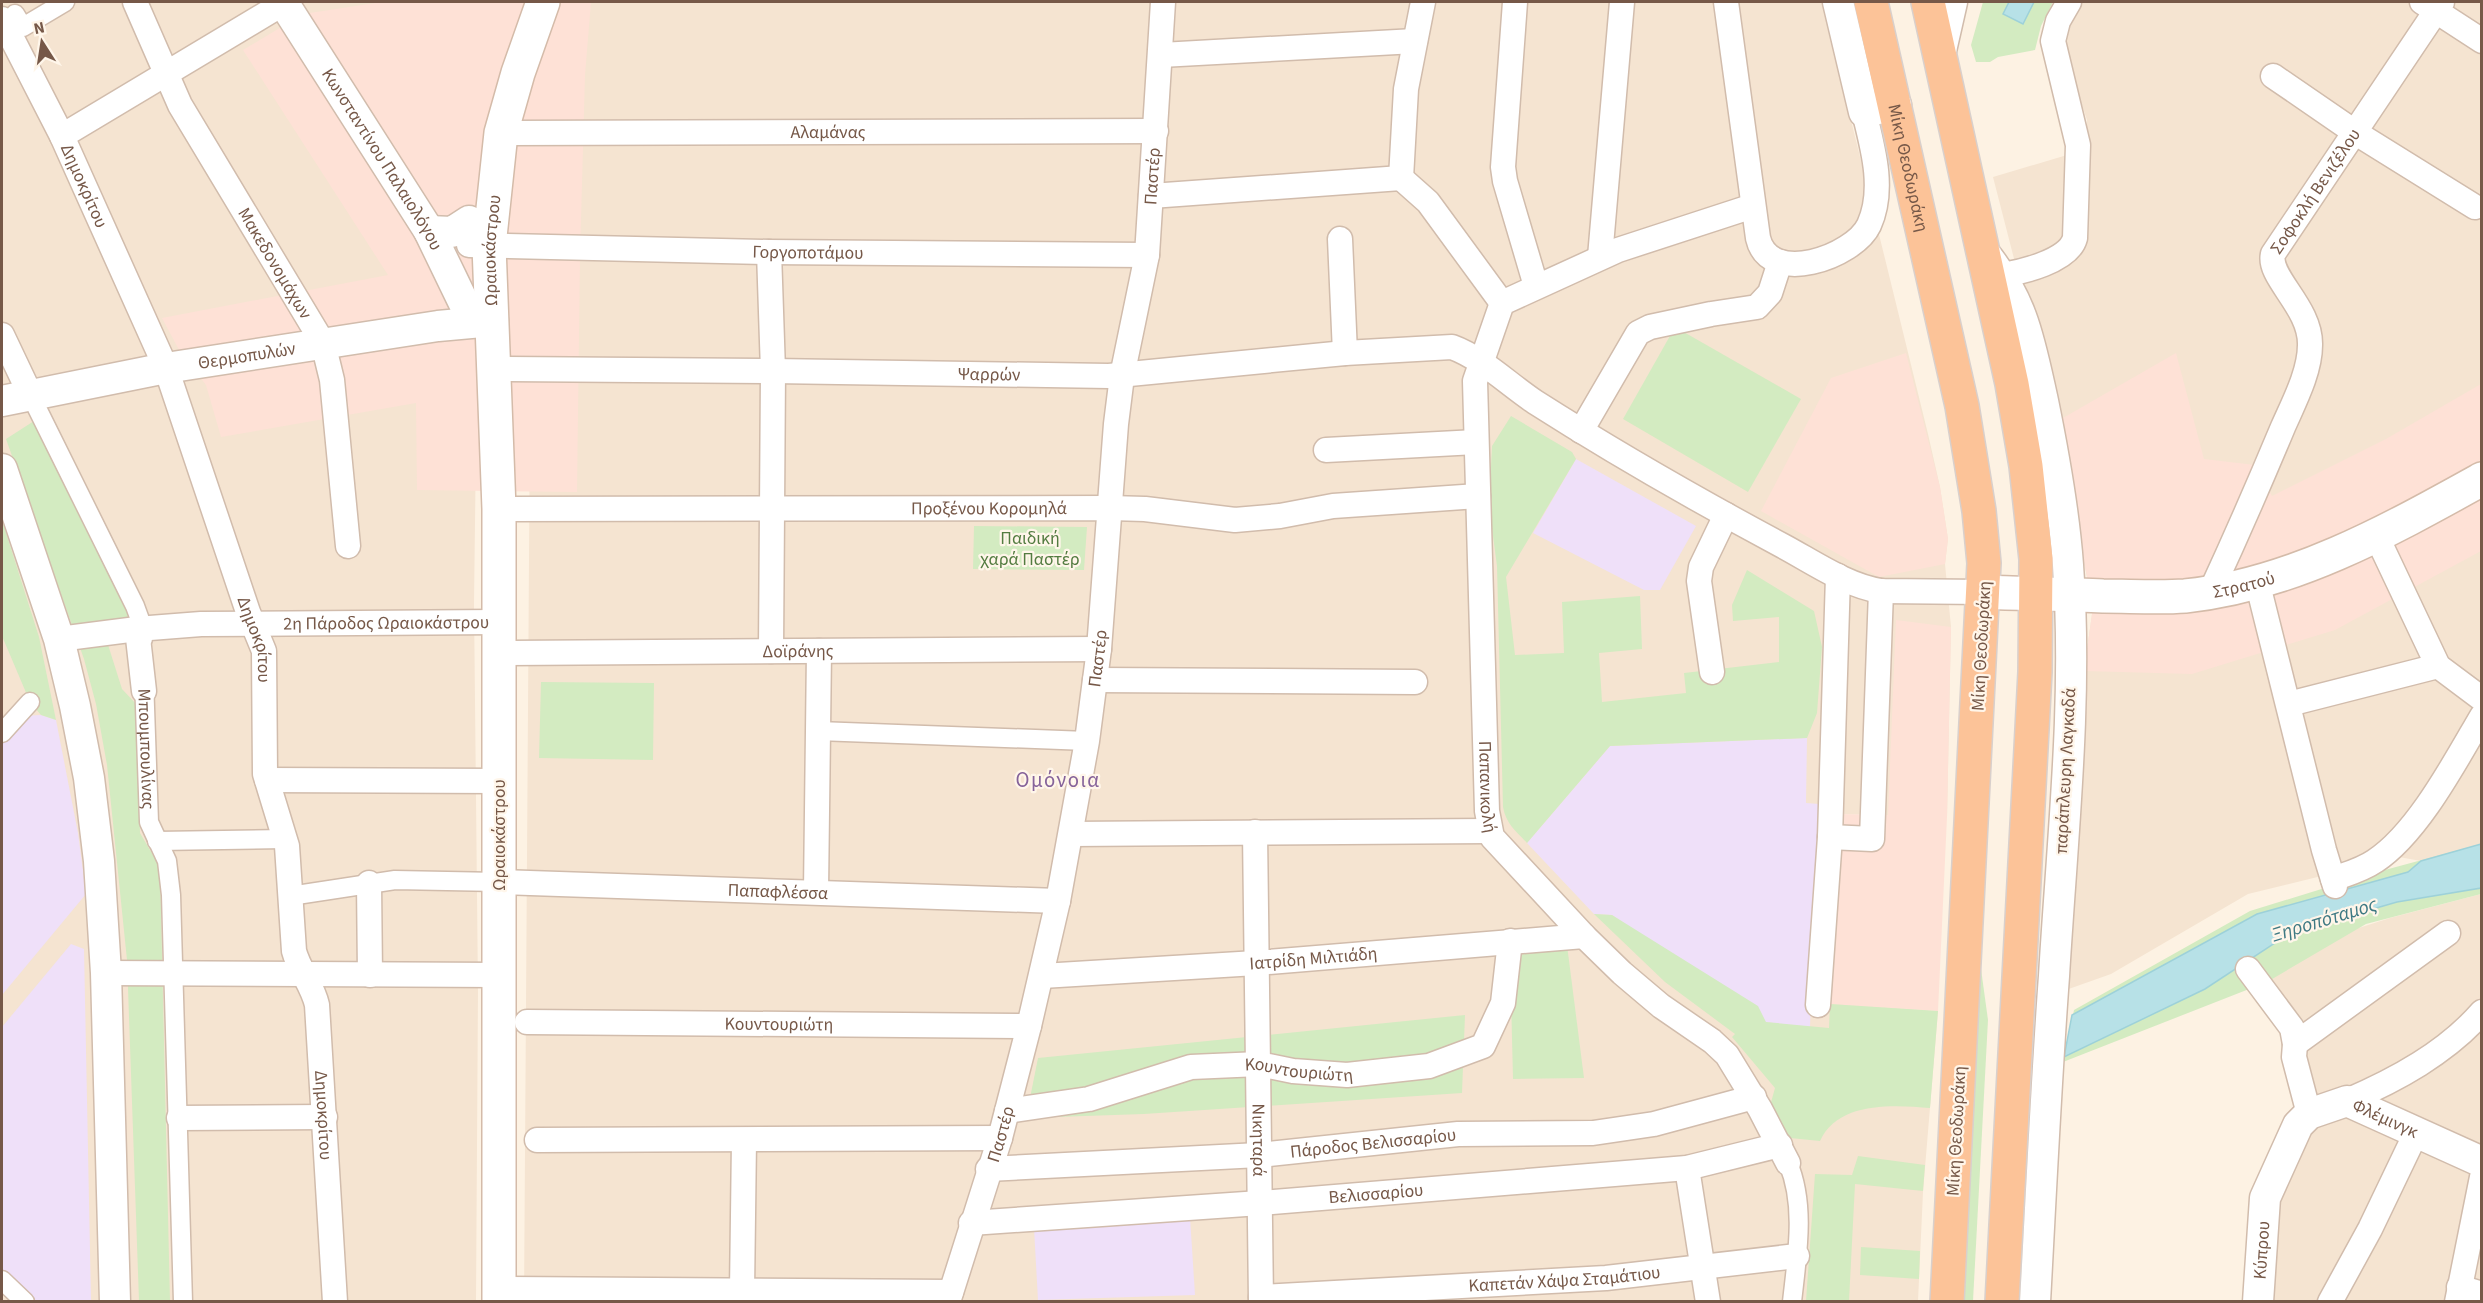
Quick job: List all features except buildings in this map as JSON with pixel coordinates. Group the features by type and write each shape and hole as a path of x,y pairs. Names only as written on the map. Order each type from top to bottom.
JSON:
{"highway":[{"name":"Μίκη Θεοδωράκη","path":"1871,2 1962,406 1981,527 1984,592 1947,1302"},
{"path":"1928,2 1993,265 2018,414 2034,529 2037,594 2002,1302"}],"main road":[{"name":"Ωραιοκάστρου","path":"499,1295 499,509 493,369 468,263 476,237 483,163 489,148 501,133 518,73 543,2"},
{"name":"Στρατού","path":"1984,592 2165,597 2211,591 2257,580 2314,562 2376,535 2481,479"}],"street":[{"path":"8,21 23,27 65,2"},
{"name":"Μακεδονομάχων","path":"135,2 180,105 323,344 332,380 348,546"},
{"path":"62,136 284,2"},
{"name":"Κωνσταντίνου Παλαιολόγου","path":"284,2 429,231 483,321"},
{"name":"Παστέρ","path":"949,1297 1007,1111 1042,976 1088,741 1099,649 1116,424 1122,376 1147,255 1163,2"},
{"path":"1401,178 1404,115 1423,2"},
{"path":"1515,2 1503,167 1505,182 1536,286"},
{"path":"1600,257 1622,2"},
{"path":"1725,2 1758,238 1764,254 1779,262 1803,264 1823,258 1854,243 1866,230 1874,210 1875,160 1838,2"},
{"path":"1940,55 1952,2"},
{"path":"1993,265 2028,270 2063,253 2074,242 2078,145 2053,41 2058,21 2069,2"},
{"path":"2434,5 2481,41"},
{"name":"Σοφοκλή Βενιζέλου","path":"2211,591 2265,470 2309,359 2310,338 2306,320 2295,299 2274,272 2272,258 2356,133 2434,5"},
{"name":"Δημοκρίτου","path":"8,21 166,368 253,624 261,639 265,659 264,742 267,780 285,836 294,951 317,1005 335,1302"},
{"path":"1161,55 1415,41"},
{"path":"2272,76 2356,133 2475,207"},
{"path":"1864,112 1896,105"},
{"name":"Αλαμάνας","path":"501,133 1156,131"},
{"path":"1151,196 1401,178 1428,202 1502,303 1600,257 1666,233 1753,206"},
{"path":"429,231 452,232 476,237"},
{"name":"Γοργοποτάμου","path":"476,237 769,252 1147,255"},
{"path":"1340,239 1345,353"},
{"path":"769,252 773,371 771,651"},
{"path":"1581,431 1638,333 1661,324 1757,307 1770,293 1779,262"},
{"name":"παράπλευρη Λαγκαδά","path":"1993,265 2016,300 2028,333 2052,444 2066,543 2070,595 2066,791 2035,1302"},
{"name":"Παπανικολή","path":"1502,303 1475,381 1489,831 1497,843 1584,936 1622,973 1661,1006 1720,1048 1754,1097 1784,1154"},
{"name":"Θερμοπυλών","path":"16,397 166,368 483,321"},
{"path":"2,335 16,397 135,606 140,629 144,691"},
{"name":"Ψαρρών","path":"493,369 1122,376 1345,353 1452,347 1464,352 1581,431 1726,515 1838,576 1881,591 1984,592"},
{"path":"1326,450 1476,442"},
{"path":"2,470 59,639 89,778 99,861 106,973 115,1302"},
{"name":"Προξένου Κορομηλά","path":"499,509 1110,508 1145,509 1236,520 1280,516 1333,506 1478,496"},
{"path":"1712,672 1699,581 1701,567 1726,515"},
{"path":"2376,535 2438,666 2481,699"},
{"path":"1818,1005 1830,837 1838,576"},
{"path":"2257,580 2334,882 2363,868 2390,849 2405,834 2481,716"},
{"path":"1830,837 1872,839 1881,591"},
{"name":"2η Πάροδος Ωραιοκάστρου","path":"59,639 201,624 253,624 498,638"},
{"name":"Δοϊράνης","path":"498,638 771,651 1099,649"},
{"path":"816,891 819,651"},
{"path":"2289,704 2438,666"},
{"path":"1095,680 1415,682"},
{"name":"Μπουμπουλίνας","path":"144,691 149,822 168,866 179,1118 183,1302"},
{"path":"2,733 30,702"},
{"path":"818,731 1088,741"},
{"path":"267,780 498,781"},
{"path":"1071,834 1489,831"},
{"name":"Νικηταρά","path":"1255,832 1261,1299"},
{"path":"157,841 285,836"},
{"path":"290,896 395,880 499,882"},
{"name":"Παπαφλέσσα","path":"499,882 1058,901"},
{"path":"369,883 369,975"},
{"path":"2295,1044 2448,933"},
{"name":"Ιατρίδη Μιλτιάδη","path":"1042,976 1256,963 1584,936"},
{"name":"Κουντουριώτη","path":"1007,1111 1089,1099 1191,1067 1259,1064 1293,1071 1347,1075 1429,1066 1483,1046 1503,1003 1510,941"},
{"path":"2248,969 2292,1028 2295,1044 2294,1058 2309,1114"},
{"path":"106,973 500,975"},
{"path":"2347,1101 2388,1081 2436,1052 2480,1015"},
{"name":"Κουντουριώτη","path":"527,1022 1029,1026"},
{"name":"Πάροδος Βελισσαρίου","path":"988,1169 1259,1155 1458,1134 1593,1133 1654,1124 1754,1097"},
{"name":"Φλέμινγκ","path":"2309,1114 2347,1101 2481,1162"},
{"name":"Κύπρου","path":"2258,1302 2265,1198 2298,1125 2309,1114"},
{"path":"179,1118 325,1117"},
{"path":"2330,1302 2370,1229 2416,1133"},
{"path":"537,1140 999,1138"},
{"path":"742,1291 744,1140"},
{"path":"1784,1154 1797,1189 1797,1256 1792,1302"},
{"name":"Βελισσαρίου","path":"971,1223 1260,1203 1687,1168 1784,1154"},
{"path":"1687,1168 1708,1302"},
{"path":"2481,1177 2458,1294 2481,1294"},
{"name":"Καπετάν Χάψα Σταμάτιου","path":"1261,1299 1606,1278 1797,1256"},
{"path":"2,1280 25,1302"},
{"path":"499,1295 742,1291 949,1297"}],"shaded area":[{"path":"2,2 511,2 476,443 474,604 478,991 476,1301 2,1302"},
{"path":"382,2 591,2 585,75 577,492 417,490 416,403 221,437 206,385 178,348 162,318 388,275 243,50 303,14"},
{"path":"561,2 1822,2 1928,434 1940,487 1948,539 1945,564 1951,627 1947,817 1836,814 1830,1003 1938,1011 1923,1192 1918,1301 524,1302 531,264"},
{"path":"2082,2 2481,2 2481,844 2421,861 2399,857 2248,894 2111,974 2063,991 2084,671 2093,607 2056,422 1993,177 2087,149 2087,120 2066,57 2065,31"},
{"path":"1906,353 1940,487 1948,539 1945,564 1879,577 1761,511 1831,378"},
{"path":"2176,353 2204,459 2255,465 2272,496 2386,439 2481,384 2481,551 2335,630 2192,674 2084,671 2093,607 2056,422"},
{"path":"1576,459 1696,526 1660,590 1644,590 1533,533"},
{"path":"1896,620 1951,627 1947,817 1938,1011 1830,1004 1836,814 1888,815"},
{"path":"41,715 56,720 78,833 86,894 2,995 2,740 23,716"},
{"path":"1807,738 1806,803 1819,804 1810,1027 1765,1022 1612,915 1594,914 1527,843 1610,746"},
{"path":"2481,894 2481,1301 2255,1301 2256,1274 2312,1081 2248,970 2277,954 2390,918"},
{"path":"71,944 84,949 91,1301 31,1301 2,1274 2,1027"},
{"path":"1190,1217 1195,1295 1038,1300 1034,1228"}],"green space":[{"path":"1983,2 2053,2 2041,26 2035,50 1998,57 1990,62 1976,62 1971,45"},
{"path":"1675,327 1801,399 1748,492 1623,419"},
{"path":"1511,416 1572,452 1576,459 1506,577 1515,655 1564,653 1562,602 1640,596 1642,649 1599,653 1602,702 1686,693 1684,673 1779,662 1779,617 1733,621 1732,605 1747,570 1814,611 1822,647 1817,713 1807,738 1610,746 1527,843 1515,831 1506,818 1503,807 1497,566 1489,506 1492,446"},
{"path":"34,421 127,608 128,620 104,632 122,689 137,705 140,833 160,867 170,1301 139,1301 127,960 107,765 96,704 84,659 6,439"},
{"path":"2,520 39,637 56,720 41,715 30,702 2,636"},
{"name":"Παιδική χαρά Παστέρ","path":"974,526 1087,527 1084,570 973,569"},
{"path":"541,682 654,683 653,760 539,758"},
{"path":"2481,844 2481,894 2366,924 2267,982 2063,1062 2074,1010 2250,911 2370,874"},
{"path":"1594,914 1612,915 1758,1006 1766,1022 1829,1028 1830,1004 1938,1011 1930,1108 1900,1106 1868,1108 1853,1112 1828,1128 1820,1141 1790,1138 1787,1133 1780,1136 1768,1113 1775,1088 1732,1037 1735,1034 1665,982"},
{"path":"1567,945 1584,1078 1513,1079 1510,957"},
{"path":"1981,969 1988,1020 1973,1301 1960,1302 1973,1034"},
{"path":"1465,1015 1462,1093 1144,1114 1026,1118 1038,1058"},
{"path":"1858,1156 1925,1165 1923,1191 1855,1184 1849,1301 1806,1301 1815,1174 1852,1175"},
{"path":"1861,1247 1920,1251 1919,1279 1860,1275"}],"water":[{"path":"2009,2 2034,2 2023,24 2003,14"},
{"name":"Ξηροπόταμος","path":"2481,844 2481,888 2397,902 2290,933 2205,989 2064,1057 2072,1015 2257,914 2408,872 2421,861"}],"district":[{"name":"Ομόνοια","path":"1058,780"}]}
